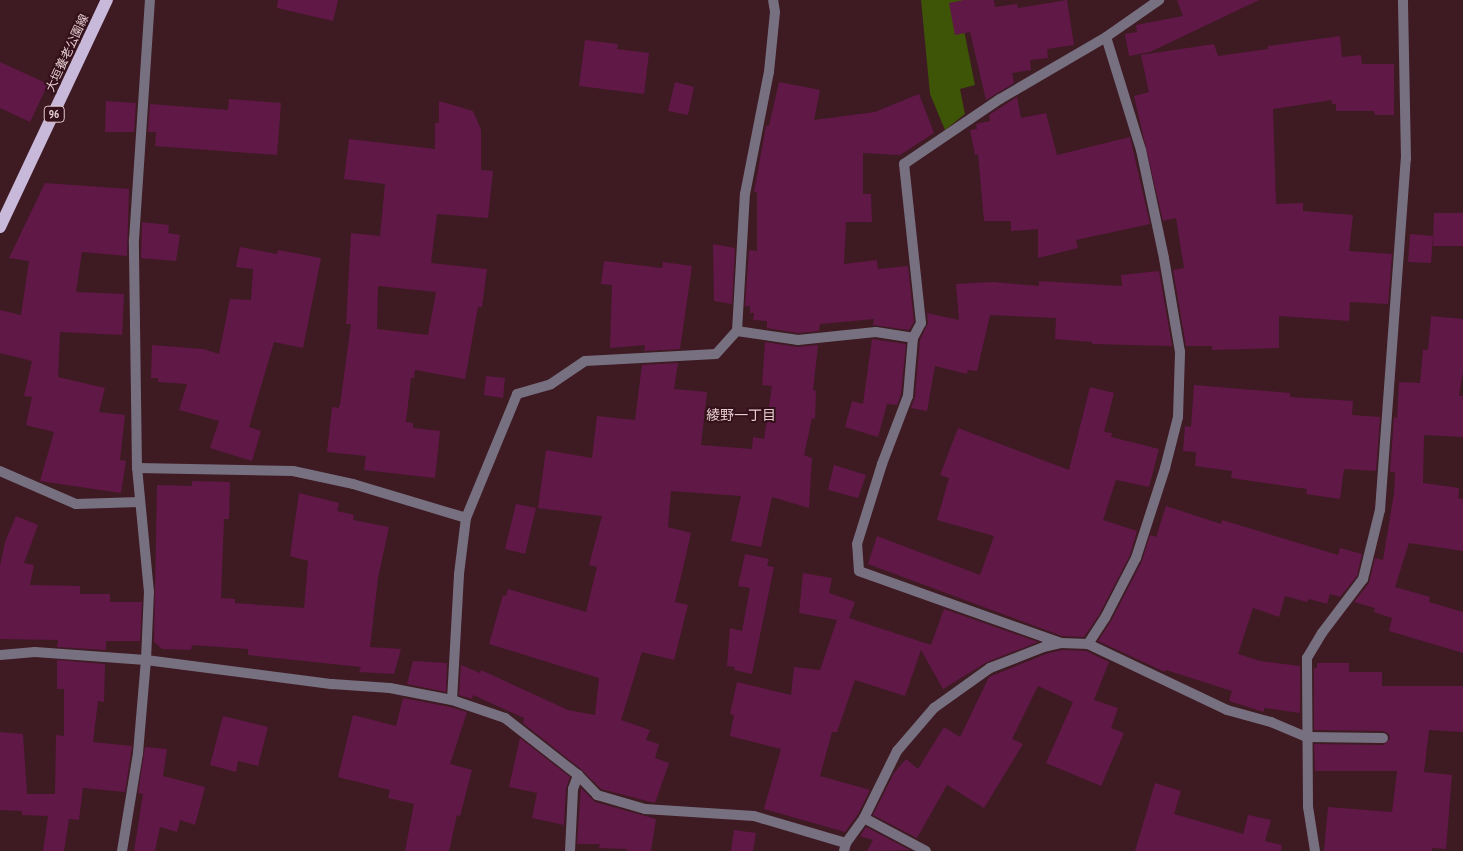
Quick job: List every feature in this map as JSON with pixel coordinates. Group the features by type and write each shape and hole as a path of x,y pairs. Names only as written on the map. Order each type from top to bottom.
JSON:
{"main road":[{"name":"大垣養老公園線","path":"0,227 108,0"}],"street":[{"path":"122,851 138,753 146,660 149,592 137,468 134,240 150,0"},
{"path":"452,700 459,574 466,518 517,394 551,384 585,361 716,354 737,331 745,194 769,72 775,12 773,0"},
{"path":"1061,643 859,571 857,544 882,464 908,396 913,338 921,323 904,164 1000,99 1106,37 1159,0"},
{"path":"1315,851 1308,807 1306,737 1307,658 1322,633 1363,579 1380,510 1406,159 1402,0"},
{"path":"1088,644 1105,618 1139,549 1165,468 1178,416 1180,361 1164,258 1141,150 1106,37"},
{"path":"737,331 798,340 876,332 913,338"},
{"path":"137,468 293,470 353,484 466,518"},
{"path":"0,471 76,504 139,502"},
{"path":"0,655 35,652 146,660 332,684 390,688 452,700 505,718 578,775 596,795 645,809 754,816 845,847 864,818 897,751 934,708 990,668 1044,647 1061,643 1088,644 1227,710 1270,722 1306,737 1383,738"},
{"path":"570,851 573,789 578,775"},
{"path":"864,818 926,851"}],"green space":[{"path":"921,0 983,0 960,10 975,85 960,89 965,114 945,130 930,94"}],"building":[{"path":"278,0 338,0 333,21 277,8"},
{"path":"964,0 994,0 995,7 1017,4 1018,8 1067,0 1074,45 1047,49 1048,58 1030,60 1031,70 1012,73 1014,83 986,100 970,32 955,35 949,3"},
{"path":"1177,0 1259,0 1150,52 1129,56 1125,34 1137,32 1136,25 1183,16"},
{"path":"1340,36 1342,57 1361,55 1362,64 1394,64 1394,115 1375,115 1374,111 1336,111 1336,104 1332,104 1332,100 1273,109 1276,204 1303,203 1303,211 1353,215 1349,251 1392,254 1388,304 1350,302 1349,321 1279,316 1279,348 1212,350 1212,346 1186,346 1173,270 1184,268 1176,218 1163,221 1134,96 1149,92 1141,55 1214,44 1218,56 1268,49 1268,46"},
{"path":"585,40 618,44 617,49 649,53 644,94 579,86"},
{"path":"0,62 48,84 30,122 0,108"},
{"path":"675,82 694,87 688,115 668,111"},
{"path":"779,82 820,90 814,120 875,112 919,94 934,133 900,155 863,153 863,194 871,194 872,222 846,222 844,264 877,260 878,269 908,266 914,322 909,330 873,325 874,319 820,324 819,331 798,333 767,328 767,321 753,320 754,313 750,313 750,306 745,306 749,250 757,251 757,192 754,192 766,126 769,126"},
{"path":"1017,97 1021,118 1046,113 1057,155 1130,137 1150,224 1076,240 1078,248 1038,258 1038,229 1011,231 1011,221 984,221 978,154 975,155 970,130 977,129 976,124 990,121 989,115"},
{"path":"229,99 281,103 277,155 155,146 156,132 148,132 150,104 228,110"},
{"path":"106,101 136,103 134,132 105,132"},
{"path":"439,101 473,111 481,130 481,170 493,171 488,218 437,214 431,263 487,269 482,307 478,307 465,379 415,370 414,378 411,378 406,422 413,423 413,428 440,431 435,478 364,470 366,456 327,452 332,407 338,408 340,405 351,324 346,324 351,233 380,236 385,184 344,179 349,139 435,149 435,123 439,123","holes":["378,286 436,292 428,335 377,329"]},
{"path":"45,183 129,189 127,256 82,252 76,292 124,294 122,335 60,332 58,377 105,388 99,412 125,415 120,460 126,461 121,493 40,481 54,432 26,425 32,397 24,396 32,361 0,353 0,310 21,315 29,261 9,258"},
{"path":"1434,213 1463,213 1463,246 1433,246"},
{"path":"142,222 169,225 168,233 180,235 176,261 141,258"},
{"path":"1410,234 1433,236 1431,263 1408,262"},
{"path":"713,244 735,248 732,304 714,301"},
{"path":"240,247 277,254 278,250 321,258 303,348 274,342 249,427 261,431 252,461 210,448 219,421 179,410 187,384 158,382 158,378 151,378 152,345 203,349 219,354 230,299 251,300 253,269 236,267"},
{"path":"604,261 662,268 663,262 692,266 680,349 644,351 645,345 610,348 612,285 601,284"},
{"path":"1159,271 1172,346 1092,344 1092,342 1055,339 1056,318 990,315 977,371 968,370 967,374 935,366 927,411 911,408 915,397 920,340 928,323 927,313 959,320 956,284 993,282 1039,286 1039,281 1122,286 1121,275"},
{"path":"1431,316 1463,319 1463,371 1459,396 1463,396 1463,437 1424,435 1423,483 1459,488 1458,498 1463,499 1463,551 1409,543 1395,587 1430,597 1429,602 1463,612 1463,653 1389,631 1392,618 1374,612 1375,608 1354,602 1369,583 1375,558 1383,560 1394,493 1395,472 1390,472 1394,417 1397,418 1399,382 1420,383 1423,350 1428,350"},
{"path":"872,339 906,344 901,394 897,405 887,404 878,437 845,427 852,401 863,404"},
{"path":"765,342 797,347 818,345 813,390 816,391 815,419 812,418 804,455 812,458 809,508 772,497 761,547 731,541 741,496 671,491 668,527 691,533 675,602 688,605 674,660 642,652 621,720 650,730 646,740 659,744 655,758 669,763 655,803 601,789 582,770 523,723 524,718 473,695 472,699 459,695 461,665 480,673 481,670 568,710 595,715 599,678 489,644 503,595 506,596 508,589 586,612 597,567 589,565 602,516 538,508 546,450 592,458 597,416 635,420 642,365 678,363 674,389 707,392 701,445 752,449 753,437 764,439 772,386 762,385"},
{"path":"486,376 505,378 503,398 484,395"},
{"path":"1194,385 1290,393 1290,397 1353,401 1352,415 1380,417 1376,471 1344,469 1340,499 1306,494 1307,489 1231,478 1232,471 1195,466 1196,452 1183,451 1185,426 1191,427"},
{"path":"1090,387 1114,393 1104,432 1112,433 1111,437 1159,449 1149,487 1116,480 1103,520 1137,531 1130,555 1099,615 1084,637 1062,636 868,564 877,536 980,575 994,536 937,520 949,478 940,475 958,428 1069,470"},
{"path":"834,465 866,475 858,498 828,490"},
{"path":"192,481 230,482 229,519 224,519 221,598 235,599 235,603 304,608 308,561 290,556 299,493 339,503 337,511 354,515 353,520 389,527 378,578 370,647 401,649 394,674 359,672 361,667 248,655 248,649 192,645 191,650 162,649 154,642 157,485 192,486"},
{"path":"516,504 536,508 525,554 505,549"},
{"path":"1166,506 1221,524 1222,520 1338,555 1340,548 1362,554 1357,576 1340,597 1330,594 1327,604 1309,599 1307,602 1285,596 1279,617 1253,608 1238,654 1260,661 1300,666 1300,713 1264,708 1264,712 1229,701 1232,691 1166,670 1165,672 1098,641 1111,621 1142,561 1150,535 1156,537"},
{"path":"16,516 38,525 24,563 34,565 30,585 80,586 80,594 110,594 110,602 142,602 140,641 106,641 106,650 57,647 58,640 0,639 0,566 5,542"},
{"path":"745,554 769,559 767,566 774,567 752,674 734,670 735,667 727,666 730,628 742,631 750,588 738,586"},
{"path":"803,573 832,578 829,593 855,602 849,618 931,645 944,609 1038,642 987,662 943,689 921,650 905,696 855,680 837,732 832,732 820,776 870,790 858,814 845,832 764,809 781,749 730,736 734,715 730,714 737,682 791,695 794,667 820,670 837,620 799,613"},
{"path":"1062,650 1086,651 1109,662 1094,700 1118,708 1111,728 1124,733 1101,786 1046,763 1073,702 1038,686 1012,739 1023,744 984,808 947,785 917,838 873,815 894,773 906,759 918,769 944,727 960,737 989,677 1046,654"},
{"path":"57,660 105,664 104,702 98,701 93,742 132,746 125,792 83,788 79,820 69,819 64,851 43,851 48,816 22,815 22,811 0,810 0,732 23,734 27,794 55,794 56,735 64,736 64,689 57,689"},
{"path":"413,661 447,663 446,692 407,684"},
{"path":"1317,663 1349,663 1349,672 1382,672 1382,686 1463,686 1463,732 1429,730 1424,772 1452,775 1446,849 1432,848 1432,851 1324,851 1328,807 1392,812 1397,771 1315,771 1314,744 1383,745 1390,739 1389,734 1383,731 1314,730 1314,668 1317,668"},
{"path":"403,698 467,712 450,764 472,770 460,816 457,815 449,851 405,851 414,804 388,798 390,790 338,777 353,715 396,726"},
{"path":"223,716 268,727 258,766 238,761 236,772 210,765"},
{"path":"520,738 570,777 566,788 564,825 532,818 537,793 509,787"},
{"path":"145,747 167,749 163,776 205,787 195,825 180,820 177,832 160,827 155,851 134,851 143,794 138,793"},
{"path":"1155,783 1181,791 1174,814 1243,834 1248,815 1271,820 1265,841 1282,845 1281,851 1135,851"},
{"path":"581,788 595,802 656,819 651,851 627,851 627,849 599,848 600,844 577,844"},
{"path":"866,827 910,850 867,851 873,840 860,836"},
{"path":"734,830 756,833 753,851 731,851"}],"district":[{"name":"綾野一丁目","path":"741,415"}]}
